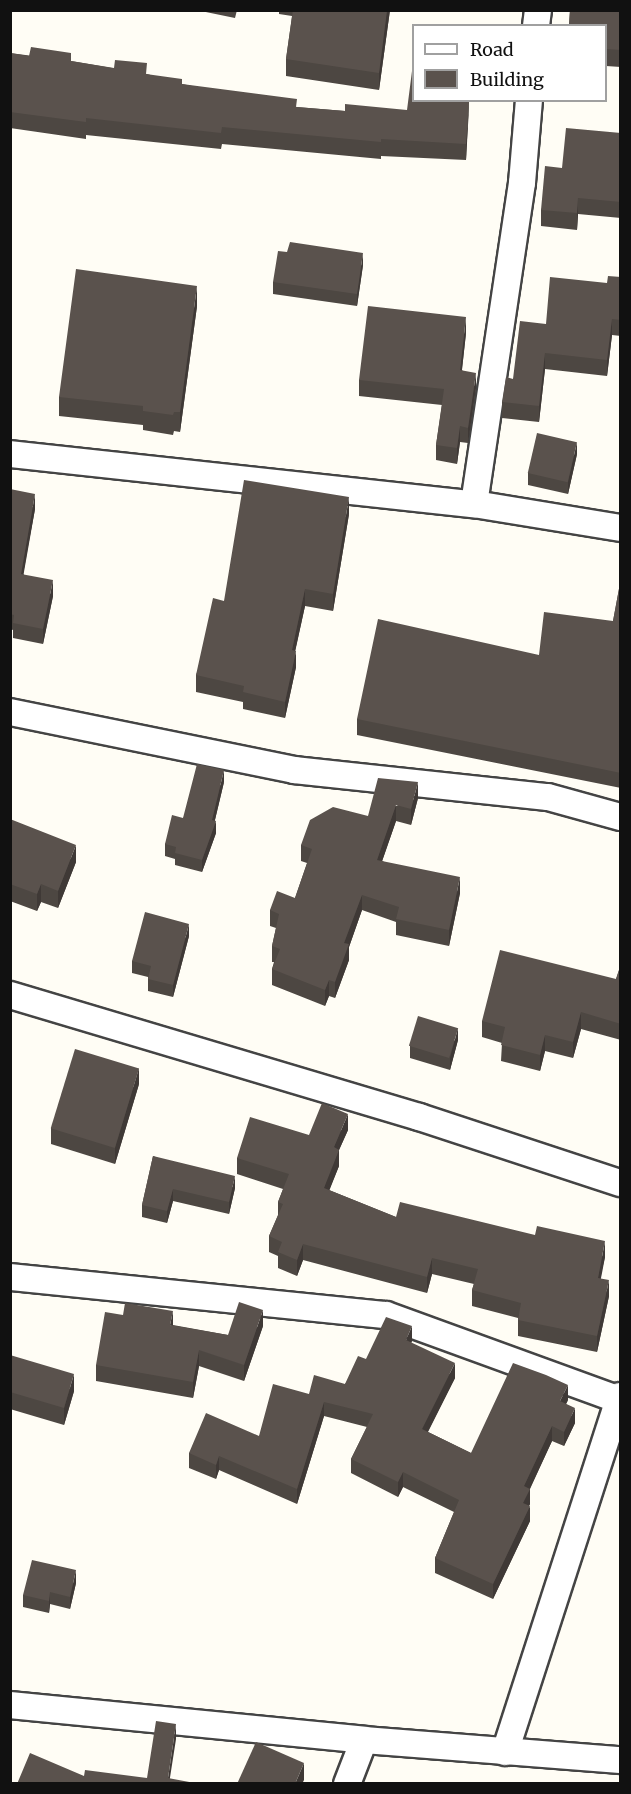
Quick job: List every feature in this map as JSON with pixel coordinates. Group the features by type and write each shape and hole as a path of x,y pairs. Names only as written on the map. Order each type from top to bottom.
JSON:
{"street":[{"path":"474,504 522,183 530,102"},
{"path":"10,454 474,504 621,528"},
{"path":"10,712 294,770 548,797 621,817"},
{"path":"10,995 419,1117 621,1183"},
{"path":"10,1277 386,1315 620,1398 505,1752"},
{"path":"10,1705 364,1740 621,1760"},
{"path":"346,1784 364,1740"}],"building":[{"path":"293,10 387,10 379,73 286,59"},
{"path":"570,10 621,10 621,50 607,49 607,24 569,24"},
{"path":"31,47 71,53 71,61 114,68 115,60 147,63 146,74 182,79 182,84 297,99 296,107 345,111 345,104 407,110 412,71 412,102 469,102 466,144 381,139 381,142 222,127 221,133 86,118 86,122 10,112 10,53 29,56"},
{"path":"566,128 621,133 621,202 578,198 577,213 541,210 545,166 562,168"},
{"path":"290,242 363,253 357,294 273,282 278,251 287,252"},
{"path":"76,269 197,286 180,412 174,412 173,415 143,411 143,406 59,397"},
{"path":"608,276 621,277 621,320 612,319 607,360 545,353 539,406 502,402 506,377 513,379 520,321 546,324 550,277 607,283"},
{"path":"368,306 466,317 460,370 476,373 468,428 460,426 457,448 436,445 444,389 359,380"},
{"path":"537,433 577,442 568,482 528,473"},
{"path":"244,480 349,497 333,594 305,589 292,650 296,651 285,702 243,692 244,686 196,675 213,598 224,601"},
{"path":"10,489 35,494 21,574 53,580 43,629 13,623 14,615 10,614"},
{"path":"621,578 621,773 357,719 378,619 539,655 544,612 613,621"},
{"path":"197,764 224,770 212,820 216,821 202,860 175,853 176,847 165,844 172,815 183,818"},
{"path":"378,778 418,782 411,809 396,805 377,860 460,877 449,930 396,919 399,907 362,895 344,943 349,944 335,982 329,980 325,990 272,969 280,949 272,946 279,914 270,910 277,891 295,898 312,849 301,845 310,820 333,807 368,816"},
{"path":"10,819 76,845 58,891 41,884 37,894 10,884"},
{"path":"145,912 189,924 173,985 148,979 151,966 132,961"},
{"path":"500,950 616,979 621,964 621,1024 581,1012 573,1042 545,1035 540,1055 501,1045 505,1027 482,1021"},
{"path":"418,1016 458,1028 449,1058 409,1046"},
{"path":"75,1049 139,1069 115,1148 51,1128"},
{"path":"322,1103 348,1114 334,1147 339,1150 324,1188 396,1217 400,1202 535,1235 537,1226 605,1241 598,1278 609,1280 597,1336 518,1320 521,1303 472,1290 478,1269 432,1258 427,1277 303,1244 297,1260 278,1252 282,1242 269,1236 283,1204 278,1202 289,1174 237,1158 250,1117 309,1135"},
{"path":"153,1156 235,1176 229,1202 173,1189 167,1211 142,1205"},
{"path":"239,1302 263,1310 244,1365 199,1350 193,1382 96,1365 105,1312 123,1315 125,1303 173,1311 170,1325 228,1335"},
{"path":"386,1317 412,1326 406,1340 455,1363 422,1429 471,1453 513,1363 568,1385 560,1401 575,1408 564,1432 552,1426 524,1486 530,1489 523,1503 530,1506 493,1584 435,1558 459,1500 403,1472 398,1482 351,1459 373,1414 324,1402 297,1489 219,1456 216,1465 189,1453 206,1413 259,1436 273,1384 309,1394 314,1375 345,1384 358,1356 366,1359"},
{"path":"10,1355 74,1374 64,1408 10,1392"},
{"path":"32,1560 76,1570 70,1597 50,1592 49,1601 23,1595"},
{"path":"156,1721 176,1724 168,1778 200,1784 17,1784 30,1753 84,1776 85,1770 147,1778"},
{"path":"256,1742 304,1763 295,1784 237,1784"}]}
